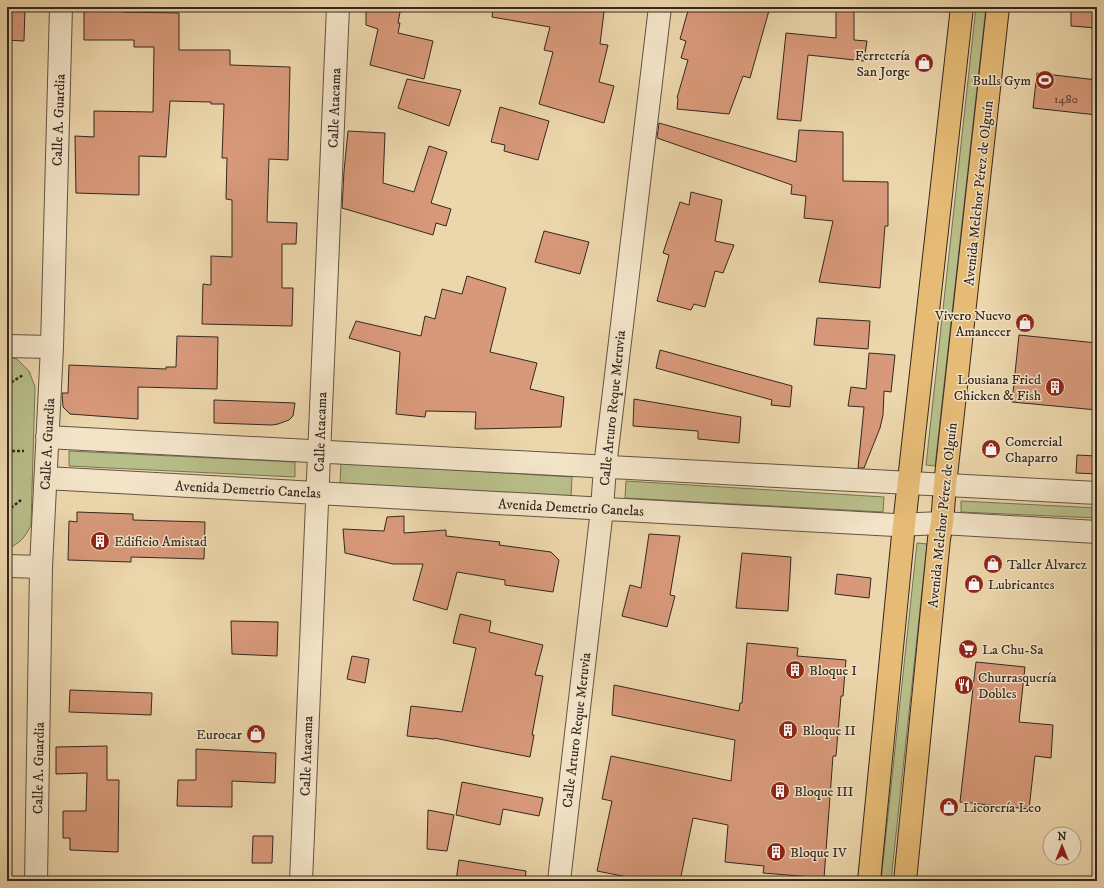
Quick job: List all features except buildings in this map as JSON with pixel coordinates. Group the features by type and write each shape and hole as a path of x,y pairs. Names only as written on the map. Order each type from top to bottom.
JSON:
{"highway":[{"path":"869,881 904,525 962,7"},
{"name":"Avenida Melchor Pérez de Olguín","path":"905,881 939,539 942,524 945,485 998,7"}],"street":[{"name":"Calle A. Guardia","path":"36,881 41,567 52,348 61,7"},
{"name":"Calle Atacama","path":"301,881 338,7"},
{"name":"Calle Arturo Reque Meruvia","path":"559,881 602,509 605,467 660,7"},
{"path":"7,346 52,348"},
{"path":"48,437 1097,493"},
{"name":"Avenida Demetrio Canelas","path":"46,478 904,525 942,524 1097,532"},
{"path":"7,566 41,567"}],"path":[{"path":"7,385 23,376"},
{"path":"7,451 26,452"},
{"path":"7,511 20,502 23,498"},
{"path":"7,535 12,539"}],"green space":[{"path":"976,7 986,7 935,466 926,465"},
{"path":"7,357 17,359 29,371 35,387 31,525 22,540 7,549"},
{"path":"69,451 295,462 295,477 69,466"},
{"path":"341,463 572,477 571,497 340,483"},
{"path":"626,481 884,497 883,512 625,498"},
{"path":"961,501 1097,508 1097,518 961,512"},
{"path":"917,543 927,544 891,881 881,881"}],"place":[{"name":"Ferretería San Jorge","path":"924,63"},
{"name":"Bulls Gym","path":"1045,80"},
{"name":"Vivero Nuevo Amanecer","path":"1025,323"},
{"name":"Lousiana Fried Chicken & Fish","path":"1055,387"},
{"name":"Comercial Chaparro","path":"991,449"},
{"name":"Edificio Amistad","path":"100,541"},
{"name":"Taller Alvarez","path":"993,564"},
{"name":"Lubricantes","path":"974,584"},
{"name":"La Chu-Sa","path":"968,649"},
{"name":"Bloque I","path":"795,670"},
{"name":"Churrasquería Dobles","path":"964,685"},
{"name":"Bloque II","path":"788,730"},
{"name":"Eurocar","path":"256,734"},
{"name":"Bloque III","path":"780,791"},
{"name":"Licorería Leo","path":"949,807"},
{"name":"Bloque IV","path":"776,852"}]}
